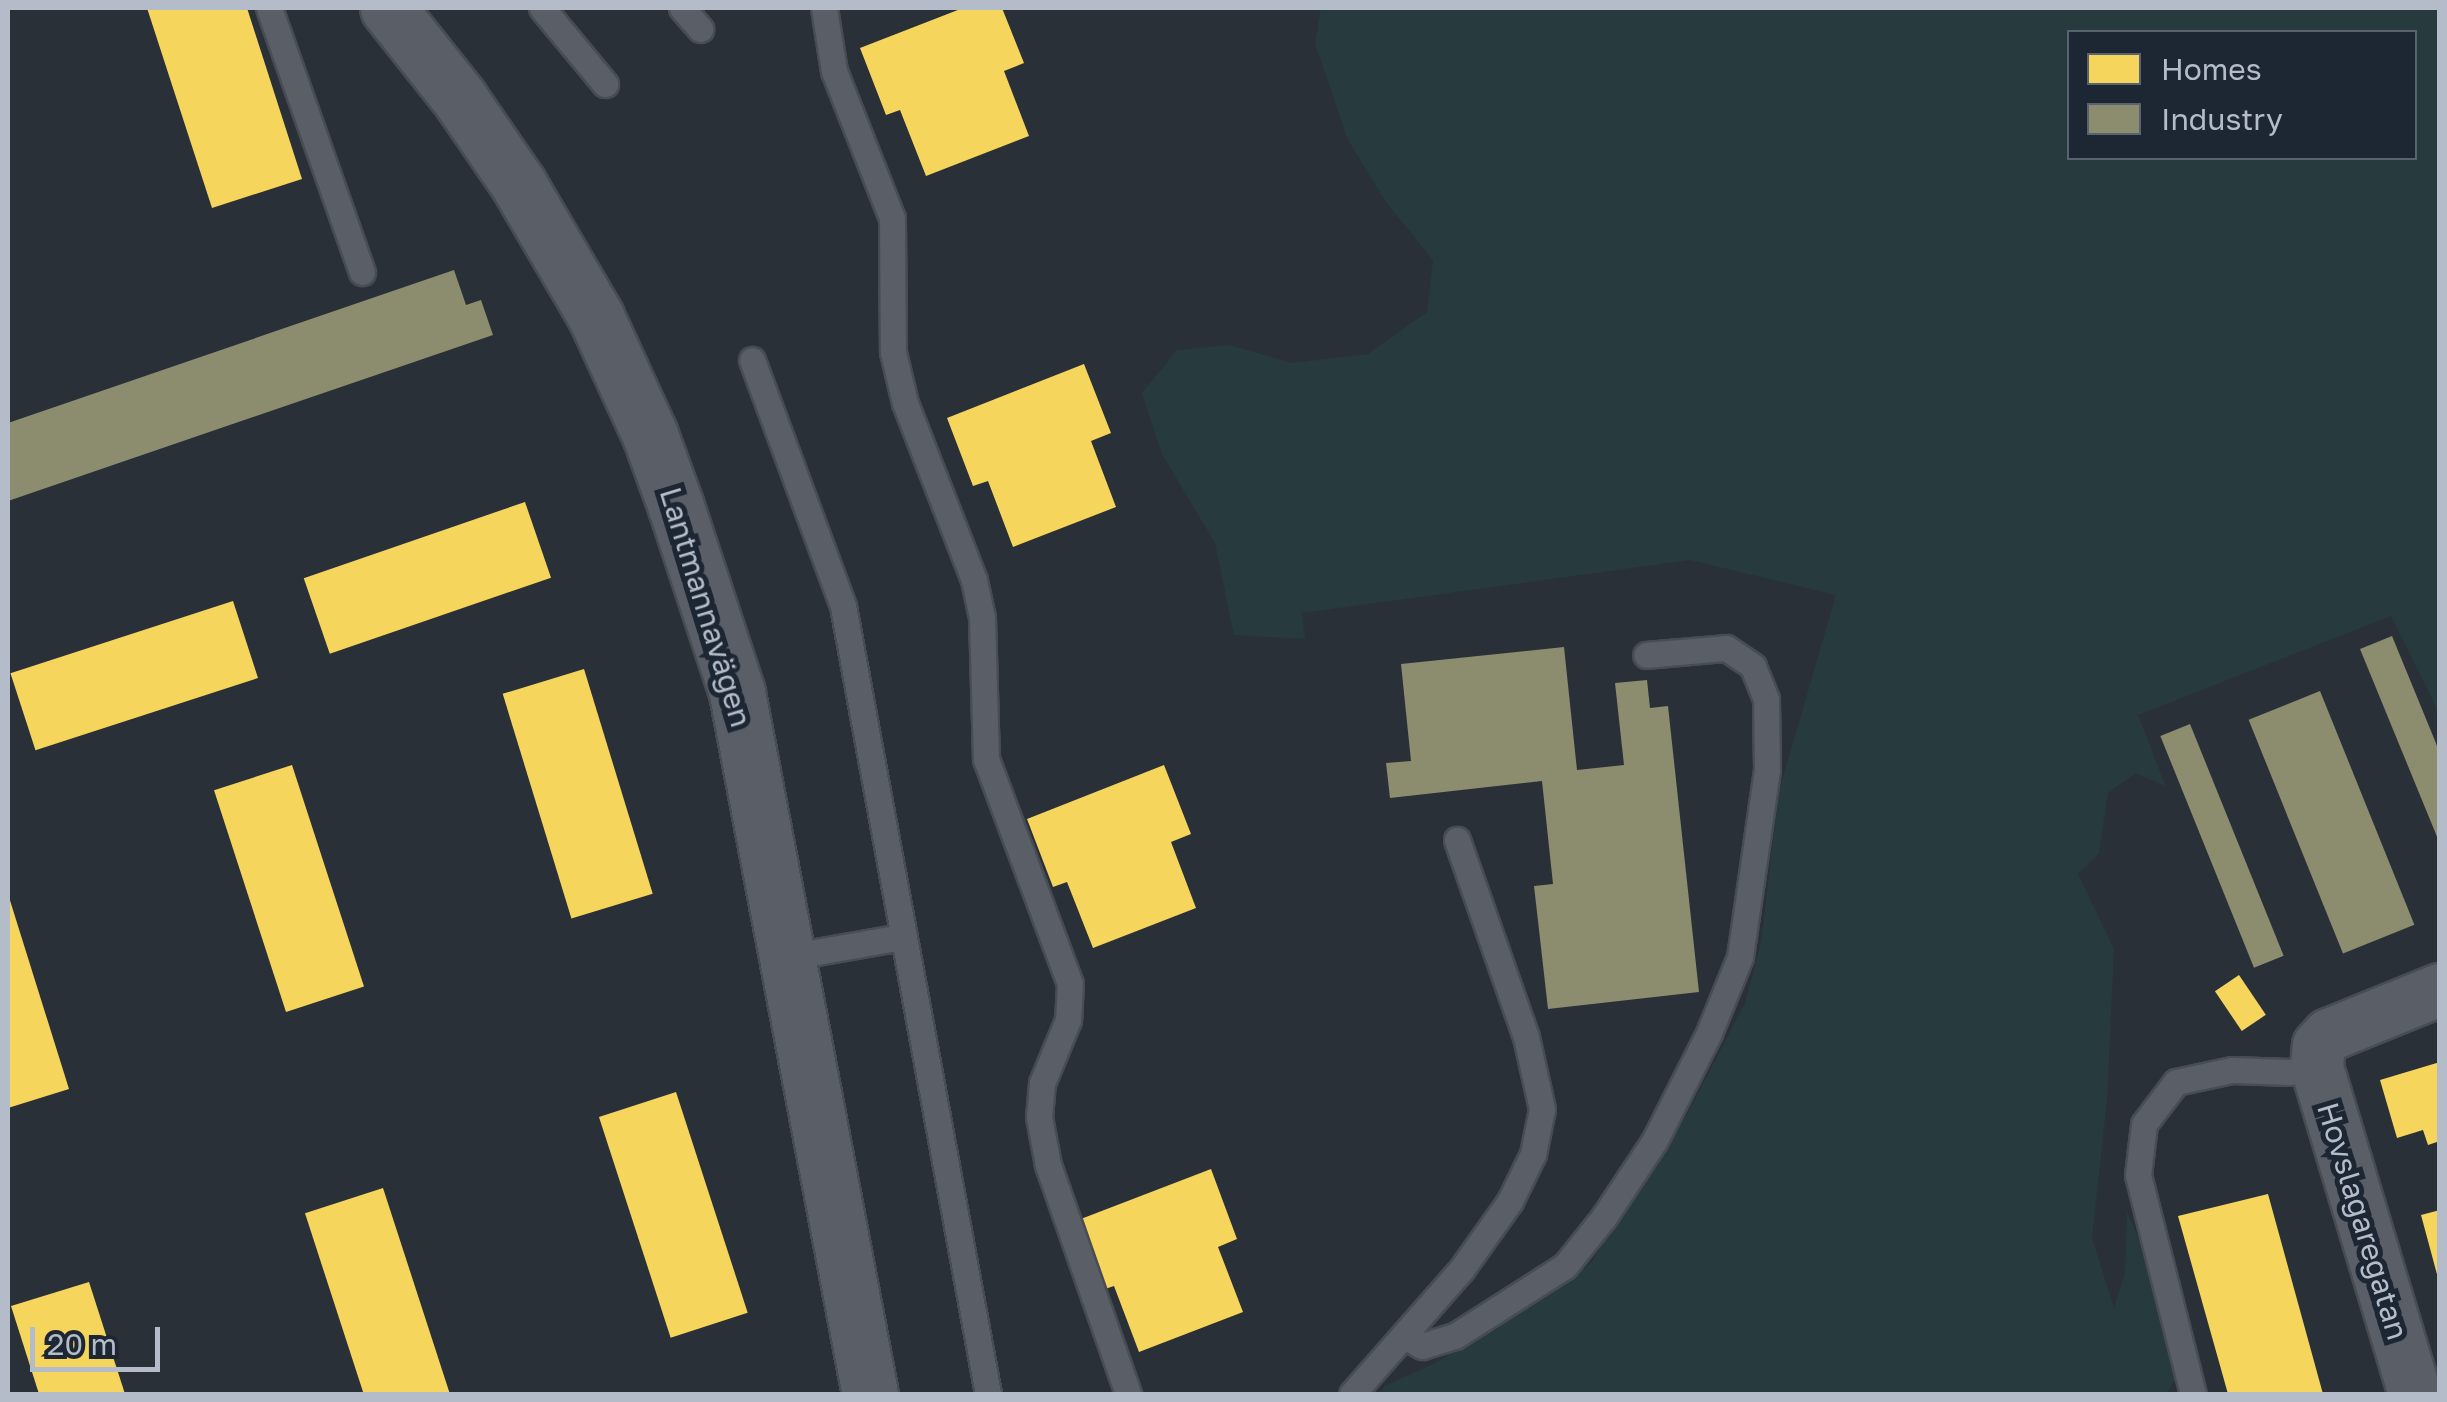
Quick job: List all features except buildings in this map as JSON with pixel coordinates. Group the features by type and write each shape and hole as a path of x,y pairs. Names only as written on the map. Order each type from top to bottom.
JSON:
{"street":[{"name":"Lantmannavägen","path":"388,8 460,99 519,185 596,318 650,436 738,693 870,1394"},
{"path":"2318,1056 2329,1035 2440,990"},
{"name":"Hovslagaregatan","path":"2318,1056 2415,1394"}],"lane":[{"path":"269,8 362,272"},
{"path":"542,8 605,84"},
{"path":"682,8 700,29"},
{"path":"824,8 834,70 892,218 894,352 904,403 974,580 982,616 986,759 1070,984 1068,1020 1042,1084 1039,1118 1048,1166 1128,1394"},
{"path":"752,360 843,606 988,1394"},
{"path":"1404,1336 1422,1346 1456,1336 1565,1266 1655,1140 1709,1033 1740,957 1767,770 1766,700 1753,666 1726,648 1646,655"},
{"path":"1352,1394 1461,1270 1510,1201 1534,1154 1542,1109 1513,994 1457,840"},
{"path":"788,957 902,936"},
{"path":"2193,1394 2151,1241 2138,1174 2144,1124 2176,1082 2232,1070 2289,1072 2318,1056"}],"green space":[{"path":"1321,8 2439,8 2439,713 2391,616 2138,715 2166,787 2136,773 2108,793 2099,853 2078,874 2114,949 2107,1101 2092,1238 2114,1308 2125,1274 2127,1212 2143,1248 2178,1375 2166,1394 1379,1394 1385,1386 1439,1361 1590,1264 1685,1118 1745,1003 1761,942 1779,791 1836,595 1690,560 1302,613 1305,639 1234,635 1215,543 1162,454 1142,393 1177,350 1229,345 1292,363 1368,354 1427,312 1433,260 1386,202 1348,140 1315,44"}]}
